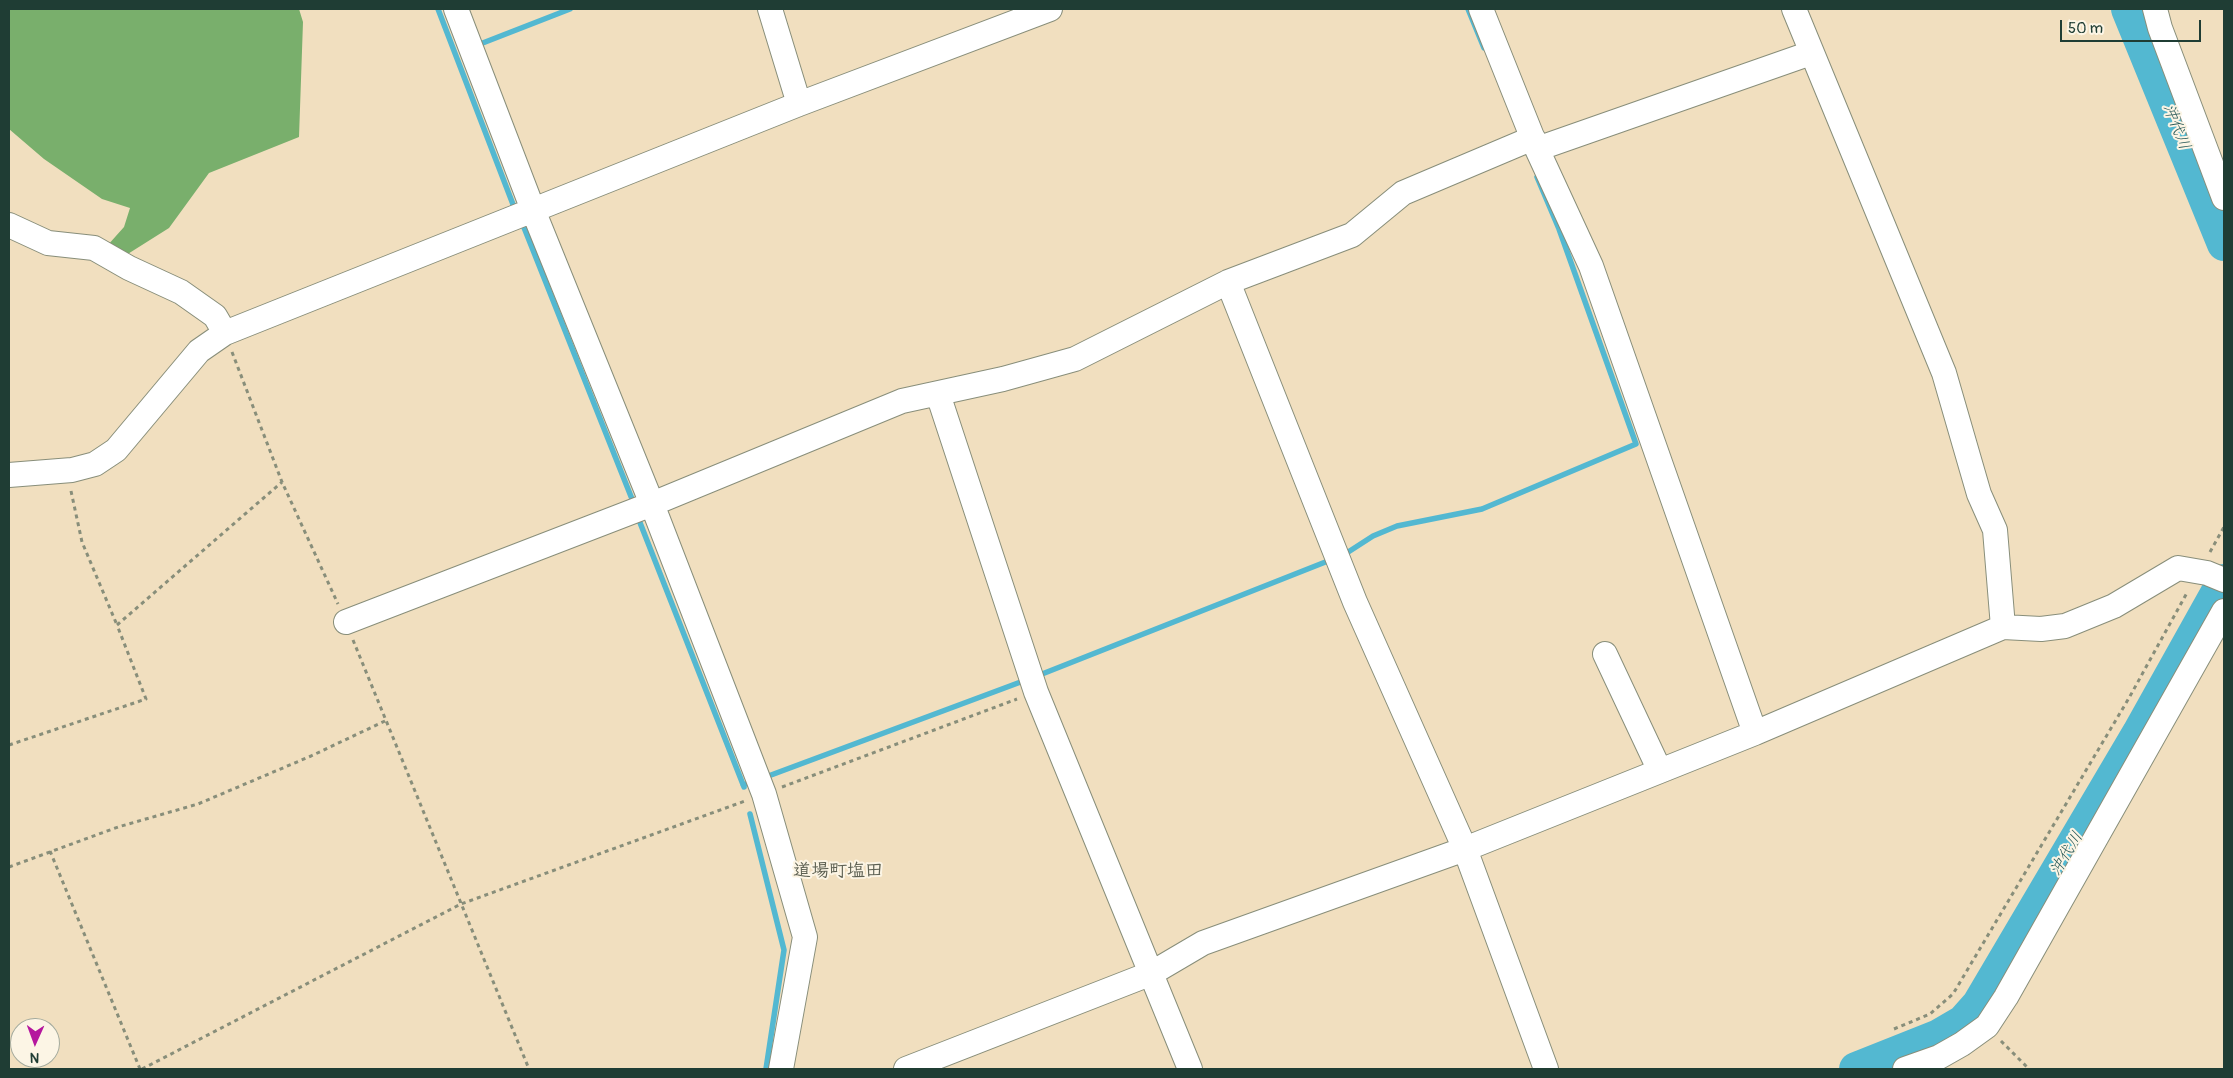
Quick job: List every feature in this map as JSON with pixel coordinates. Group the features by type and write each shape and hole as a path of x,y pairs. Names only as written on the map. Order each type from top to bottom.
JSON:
{"street":[{"path":"456,9 533,210 652,504 764,794 805,937 781,1069"},
{"path":"770,9 799,104"},
{"path":"9,475 67,470 94,464 116,450 199,351 225,333 799,104 1050,9"},
{"path":"1481,9 1535,144 1591,266 1755,733"},
{"path":"1794,9 1944,373 1979,494 1995,530 2003,627"},
{"path":"2154,9 2224,198"},
{"path":"346,622 652,504 902,401 1002,379 1075,359 1228,282 1352,235 1403,193 1535,144 1811,54"},
{"path":"9,225 48,243 94,248 129,268 181,292 215,316 225,333"},
{"path":"1228,282 1355,602 1465,849 1546,1069"},
{"path":"938,394 1036,692 1152,972 1190,1069"},
{"path":"906,1069 1152,972 1203,943 1465,849 1755,733 2003,627 2041,629 2064,626 2114,606 2178,568 2210,575"},
{"path":"1905,1069 1939,1056 1962,1044 1987,1026 2006,997 2224,611"},
{"path":"1604,654 1660,771"}],"path":[{"path":"225,333 282,482 346,622 529,1069"},
{"path":"9,744 146,699 82,542 67,470"},
{"path":"117,625 282,482"},
{"path":"1894,1029 1930,1014 1953,994 2129,698 2210,575 2224,527"},
{"path":"50,851 141,1069 461,904 764,794 1036,692"},
{"path":"9,867 118,828 198,804 311,756 385,721"},
{"path":"1987,1026 2029,1069"}],"green space":[{"path":"9,9 299,9 303,22 299,137 209,173 169,228 123,257 107,246 124,227 130,208 102,199 44,159 9,129"}],"waterway":[{"path":"438,9 514,207"},
{"path":"475,46 570,9"},
{"path":"1468,9 1484,48"},
{"name":"沖代川","path":"2128,9 2224,244"},
{"path":"1342,556 1373,536 1397,526 1482,509 1636,444 1559,229 1537,177"},
{"path":"523,225 632,499"},
{"path":"637,515 744,787"},
{"path":"1037,676 1333,559"},
{"name":"沖代川","path":"1856,1069 1939,1036 1963,1022 1979,1004 2139,733 2224,581"},
{"path":"763,778 1026,680"},
{"path":"743,785 755,781"},
{"path":"750,814 784,950 766,1069"}],"district":[{"name":"道場町塩田","path":"838,871"}]}
